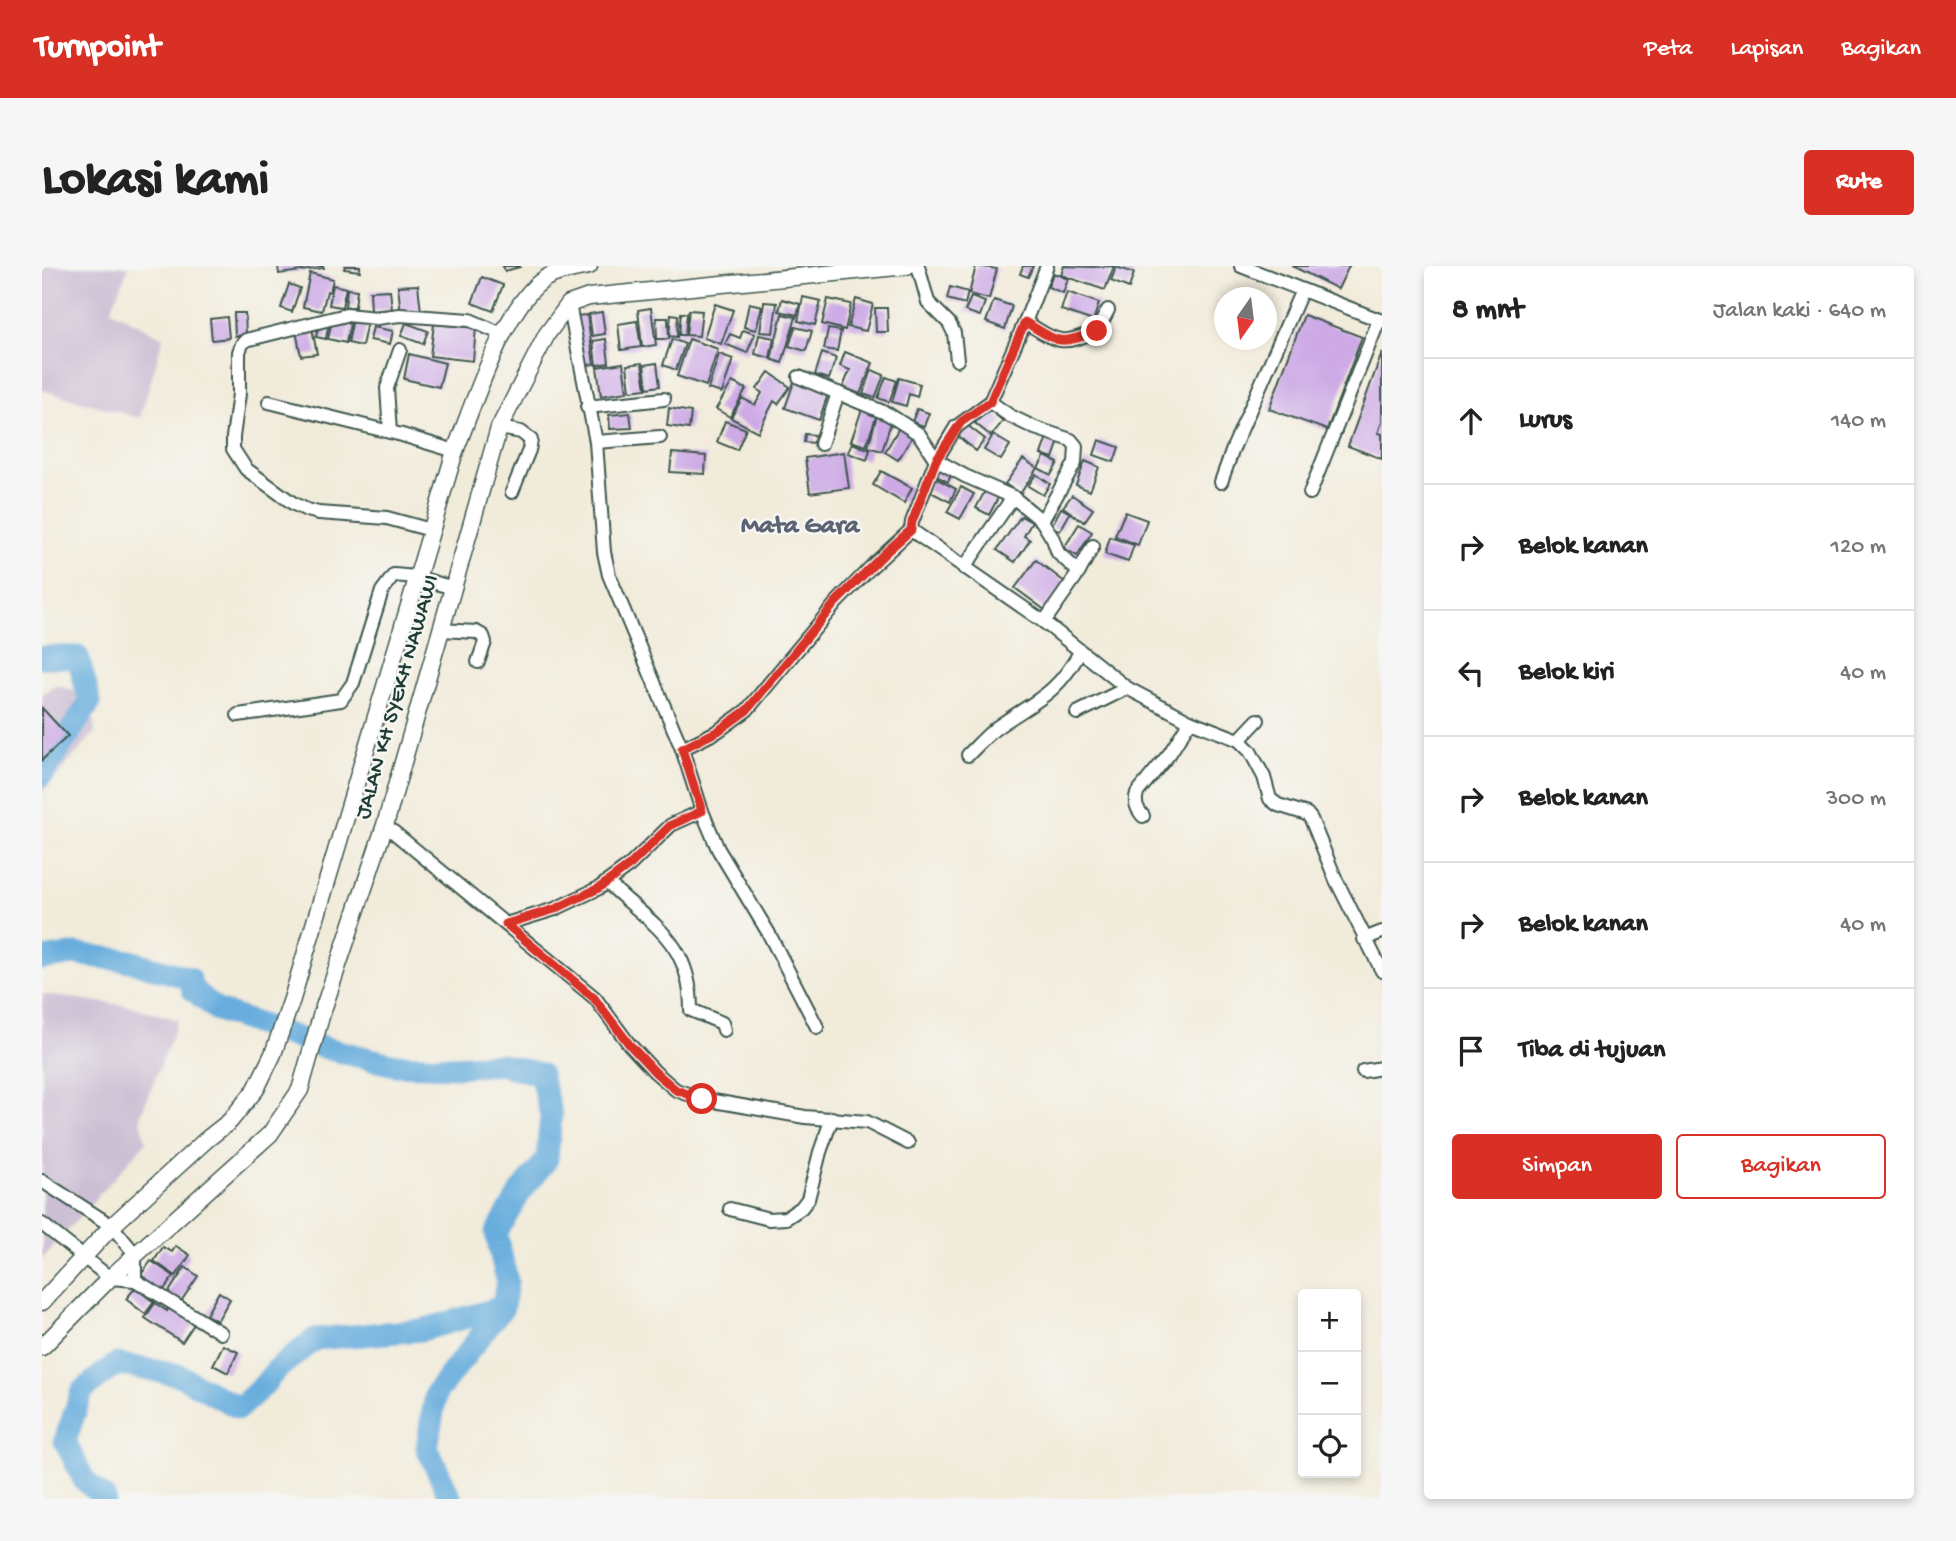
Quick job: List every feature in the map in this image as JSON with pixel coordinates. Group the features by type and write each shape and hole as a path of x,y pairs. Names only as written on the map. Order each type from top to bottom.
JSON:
{"main road":[{"name":"JALAN KH SYEKH NAWAWI","path":"42,1302 112,1226 230,1121 256,1089 292,999 455,451 515,310 530,290 546,277 589,266"},
{"path":"569,304 589,297 907,266"},
{"name":"JALAN KH SYEKH NAWAWI","path":"42,1347 135,1254 270,1134 300,1090 322,1013 384,825 499,428 536,354 569,304"}],"street":[{"path":"918,266 928,302 954,333 957,360"},
{"path":"682,749 718,731 747,710 836,602 911,530 936,460 961,422 990,402 1047,266"},
{"path":"1241,266 1380,320 1310,493"},
{"path":"1221,482 1234,446 1303,290"},
{"path":"569,304 587,407 596,442 604,552 610,575 682,749 702,811 718,849 768,932 817,1027"},
{"path":"1025,322 1056,340 1072,341 1097,331 1108,310"},
{"path":"431,530 387,517 307,510 293,504 246,469 233,449 239,394 239,352 246,340 345,315 377,318 400,315 470,320 503,335"},
{"path":"390,432 387,388 400,350"},
{"path":"799,377 872,406 919,434 936,460 1013,497 1042,521 1053,538 1058,553 1079,572"},
{"path":"821,444 838,393"},
{"path":"587,407 664,399"},
{"path":"269,402 455,451"},
{"path":"990,402 1010,416 1071,440 1076,446 1075,463 1042,521"},
{"path":"499,428 521,432 531,440 512,492"},
{"path":"596,442 660,438"},
{"path":"964,568 1013,497"},
{"path":"911,530 1044,622 1127,688 1191,721 1239,740 1250,751 1264,777 1270,799 1278,805 1307,814 1311,819 1336,880 1382,971"},
{"path":"1044,622 1079,572 1093,546"},
{"path":"238,715 341,699 354,683 382,591 394,575 416,577 453,588"},
{"path":"441,631 476,632 483,636 485,642 478,662"},
{"path":"968,755 995,729 1057,686 1080,652"},
{"path":"1077,713 1127,688"},
{"path":"1239,740 1258,720"},
{"path":"1143,816 1135,800 1137,793 1170,753 1191,721"},
{"path":"506,924 555,909 599,888 630,865 671,825 702,811"},
{"path":"384,825 594,998 629,1044 676,1090 702,1099 805,1117 867,1122 908,1143"},
{"path":"607,882 659,926 673,943 687,977 691,1010 722,1023 724,1030"},
{"path":"1364,939 1382,932"},
{"path":"1363,1071 1382,1068"},
{"path":"730,1209 769,1219 786,1218 802,1208 808,1199 832,1118"},
{"path":"42,1181 112,1226 135,1254 135,1280"},
{"path":"42,1224 110,1278 135,1280 221,1333"}],"shaded area":[{"path":"42,266 129,266 111,310 163,338 140,418 42,390"},
{"path":"57,685 91,697 95,732 42,793 42,695"},
{"path":"42,994 130,1006 178,1020 140,1117 146,1142 42,1259"}],"building":[{"path":"278,266 323,266 324,268 279,274"},
{"path":"345,266 360,266 360,271 344,269"},
{"path":"503,266 520,266 520,267 505,271"},
{"path":"976,266 997,269 989,299 969,294"},
{"path":"1023,266 1033,266 1028,277 1020,274"},
{"path":"1064,266 1114,266 1105,290 1061,275"},
{"path":"1292,266 1349,266 1338,289"},
{"path":"1116,267 1134,273 1129,288 1111,281"},
{"path":"310,273 333,279 322,311 303,307"},
{"path":"1053,273 1068,279 1063,293 1048,287"},
{"path":"482,277 503,285 493,311 472,303"},
{"path":"289,284 300,288 292,312 281,308"},
{"path":"333,285 346,288 342,307 329,305"},
{"path":"418,285 421,312 401,314 398,286"},
{"path":"950,287 968,292 965,304 947,299"},
{"path":"347,289 357,290 355,307 345,307"},
{"path":"390,290 392,309 371,311 370,291"},
{"path":"1067,292 1099,303 1093,321 1061,310"},
{"path":"803,297 821,301 815,325 798,321"},
{"path":"971,297 985,302 980,316 965,311"},
{"path":"782,299 800,304 797,315 779,311"},
{"path":"828,299 851,304 845,330 822,324"},
{"path":"856,299 873,304 866,331 848,327"},
{"path":"994,300 1012,306 1005,329 986,322"},
{"path":"764,302 777,303 773,333 760,332"},
{"path":"749,303 762,306 756,330 744,327"},
{"path":"715,304 733,310 721,344 704,338"},
{"path":"651,308 656,345 642,347 638,310"},
{"path":"875,308 887,308 888,332 876,332"},
{"path":"689,310 702,311 699,336 686,335"},
{"path":"602,312 605,334 592,336 589,314"},
{"path":"234,313 245,313 246,335 235,336"},
{"path":"681,313 687,313 685,335 679,335"},
{"path":"671,314 678,315 677,337 669,336"},
{"path":"782,314 796,317 782,363 771,359"},
{"path":"587,315 594,364 582,366 575,316"},
{"path":"1304,315 1362,337 1327,430 1269,409"},
{"path":"227,317 229,338 212,340 210,319"},
{"path":"656,318 668,318 669,339 657,339"},
{"path":"353,319 367,322 362,346 348,343"},
{"path":"332,320 350,324 346,343 328,339"},
{"path":"320,321 329,323 326,339 316,337"},
{"path":"637,321 641,347 621,350 618,324"},
{"path":"406,323 428,331 423,344 401,336"},
{"path":"434,324 476,328 473,361 430,356"},
{"path":"373,327 393,331 390,344 370,340"},
{"path":"795,327 812,331 806,351 789,346"},
{"path":"312,328 317,354 301,356 296,331"},
{"path":"828,329 841,331 837,351 824,349"},
{"path":"743,330 755,334 747,353 725,344 730,334 740,338"},
{"path":"759,335 774,338 770,358 755,354"},
{"path":"606,339 609,363 596,365 593,341"},
{"path":"672,339 685,344 676,370 663,365"},
{"path":"689,339 718,349 706,386 677,376"},
{"path":"845,352 873,363 860,394 843,387 850,370 840,366"},
{"path":"822,353 836,358 829,379 815,375"},
{"path":"1382,353 1382,422 1378,433 1382,434 1382,459 1348,446"},
{"path":"409,354 445,363 439,387 404,379"},
{"path":"719,354 733,359 722,393 708,389"},
{"path":"623,363 627,392 601,396 597,367"},
{"path":"642,363 646,389 630,391 627,365"},
{"path":"657,363 660,386 647,388 644,365"},
{"path":"872,370 884,375 875,398 863,394"},
{"path":"769,372 790,387 778,404 774,401 758,432 731,418 742,398 755,405 762,393 757,389"},
{"path":"886,377 897,381 889,402 878,398"},
{"path":"899,378 920,384 917,397 909,394 906,406 892,402"},
{"path":"795,379 829,391 819,420 785,408"},
{"path":"732,382 746,389 730,417 716,409"},
{"path":"669,408 691,412 689,429 667,426"},
{"path":"988,408 1003,421 991,436 975,423"},
{"path":"862,409 877,414 866,446 851,441"},
{"path":"917,409 929,413 924,426 912,422"},
{"path":"630,413 632,428 610,429 609,415"},
{"path":"877,415 892,419 882,451 868,447"},
{"path":"725,421 746,429 737,450 717,442"},
{"path":"967,425 985,439 976,451 958,436"},
{"path":"900,426 914,434 898,460 885,452"},
{"path":"805,434 815,435 814,443 804,442"},
{"path":"993,435 1010,445 1001,460 984,450"},
{"path":"1047,437 1059,441 1053,458 1041,454"},
{"path":"1099,440 1119,447 1114,462 1094,455"},
{"path":"852,443 870,450 867,460 848,453"},
{"path":"844,452 849,488 810,493 805,458"},
{"path":"672,453 706,456 705,474 670,472"},
{"path":"1045,456 1058,463 1051,475 1038,468"},
{"path":"1023,459 1037,468 1020,494 1005,484"},
{"path":"1085,461 1099,467 1090,491 1076,485"},
{"path":"939,463 953,470 948,482 934,475"},
{"path":"881,471 912,488 904,503 873,485"},
{"path":"1036,474 1050,484 1043,495 1028,486"},
{"path":"934,477 956,489 950,502 927,490"},
{"path":"961,487 974,494 960,519 947,512"},
{"path":"986,489 999,496 989,515 976,508"},
{"path":"1072,495 1093,509 1084,522 1063,507"},
{"path":"1061,508 1070,513 1060,531 1051,527"},
{"path":"1125,512 1147,520 1138,545 1115,536"},
{"path":"1021,516 1032,522 1024,536 1030,540 1015,562 997,550"},
{"path":"1079,524 1092,532 1077,556 1064,548"},
{"path":"1110,537 1134,545 1128,562 1105,554"},
{"path":"1036,560 1066,583 1045,610 1015,588"},
{"path":"42,708 68,736 42,760"},
{"path":"176,1246 190,1255 176,1276 154,1261 163,1247 172,1252"},
{"path":"151,1261 174,1276 160,1295 137,1280"},
{"path":"185,1267 198,1276 180,1303 167,1295"},
{"path":"135,1288 154,1302 145,1314 126,1299"},
{"path":"219,1292 230,1299 217,1321 206,1315"},
{"path":"155,1303 167,1311 169,1307 194,1324 182,1342 145,1318"},
{"path":"223,1345 238,1352 228,1373 213,1365"}],"waterway":[{"path":"42,657 78,657 90,702 42,775"},
{"path":"42,959 75,954 130,961 189,978 193,990 217,1010 329,1049 395,1065 454,1067 500,1064 540,1074 551,1115 547,1159 520,1193 496,1233 507,1281 503,1307 422,1330 315,1339 276,1370 239,1408 179,1375 116,1364 82,1391 65,1441 84,1480 105,1499"},
{"path":"451,1499 427,1448 436,1393 503,1307"}],"district":[{"name":"Mata Gara","path":"800,527"}],"route":[{"path":"702,1099 676,1090 655,1072 629,1044 594,998 506,924 555,909 599,888 630,865 671,825 702,811 682,749 718,731 747,710 836,602 911,530 936,460 956,427 990,402 1025,322 1056,340 1072,341 1097,331"}]}
